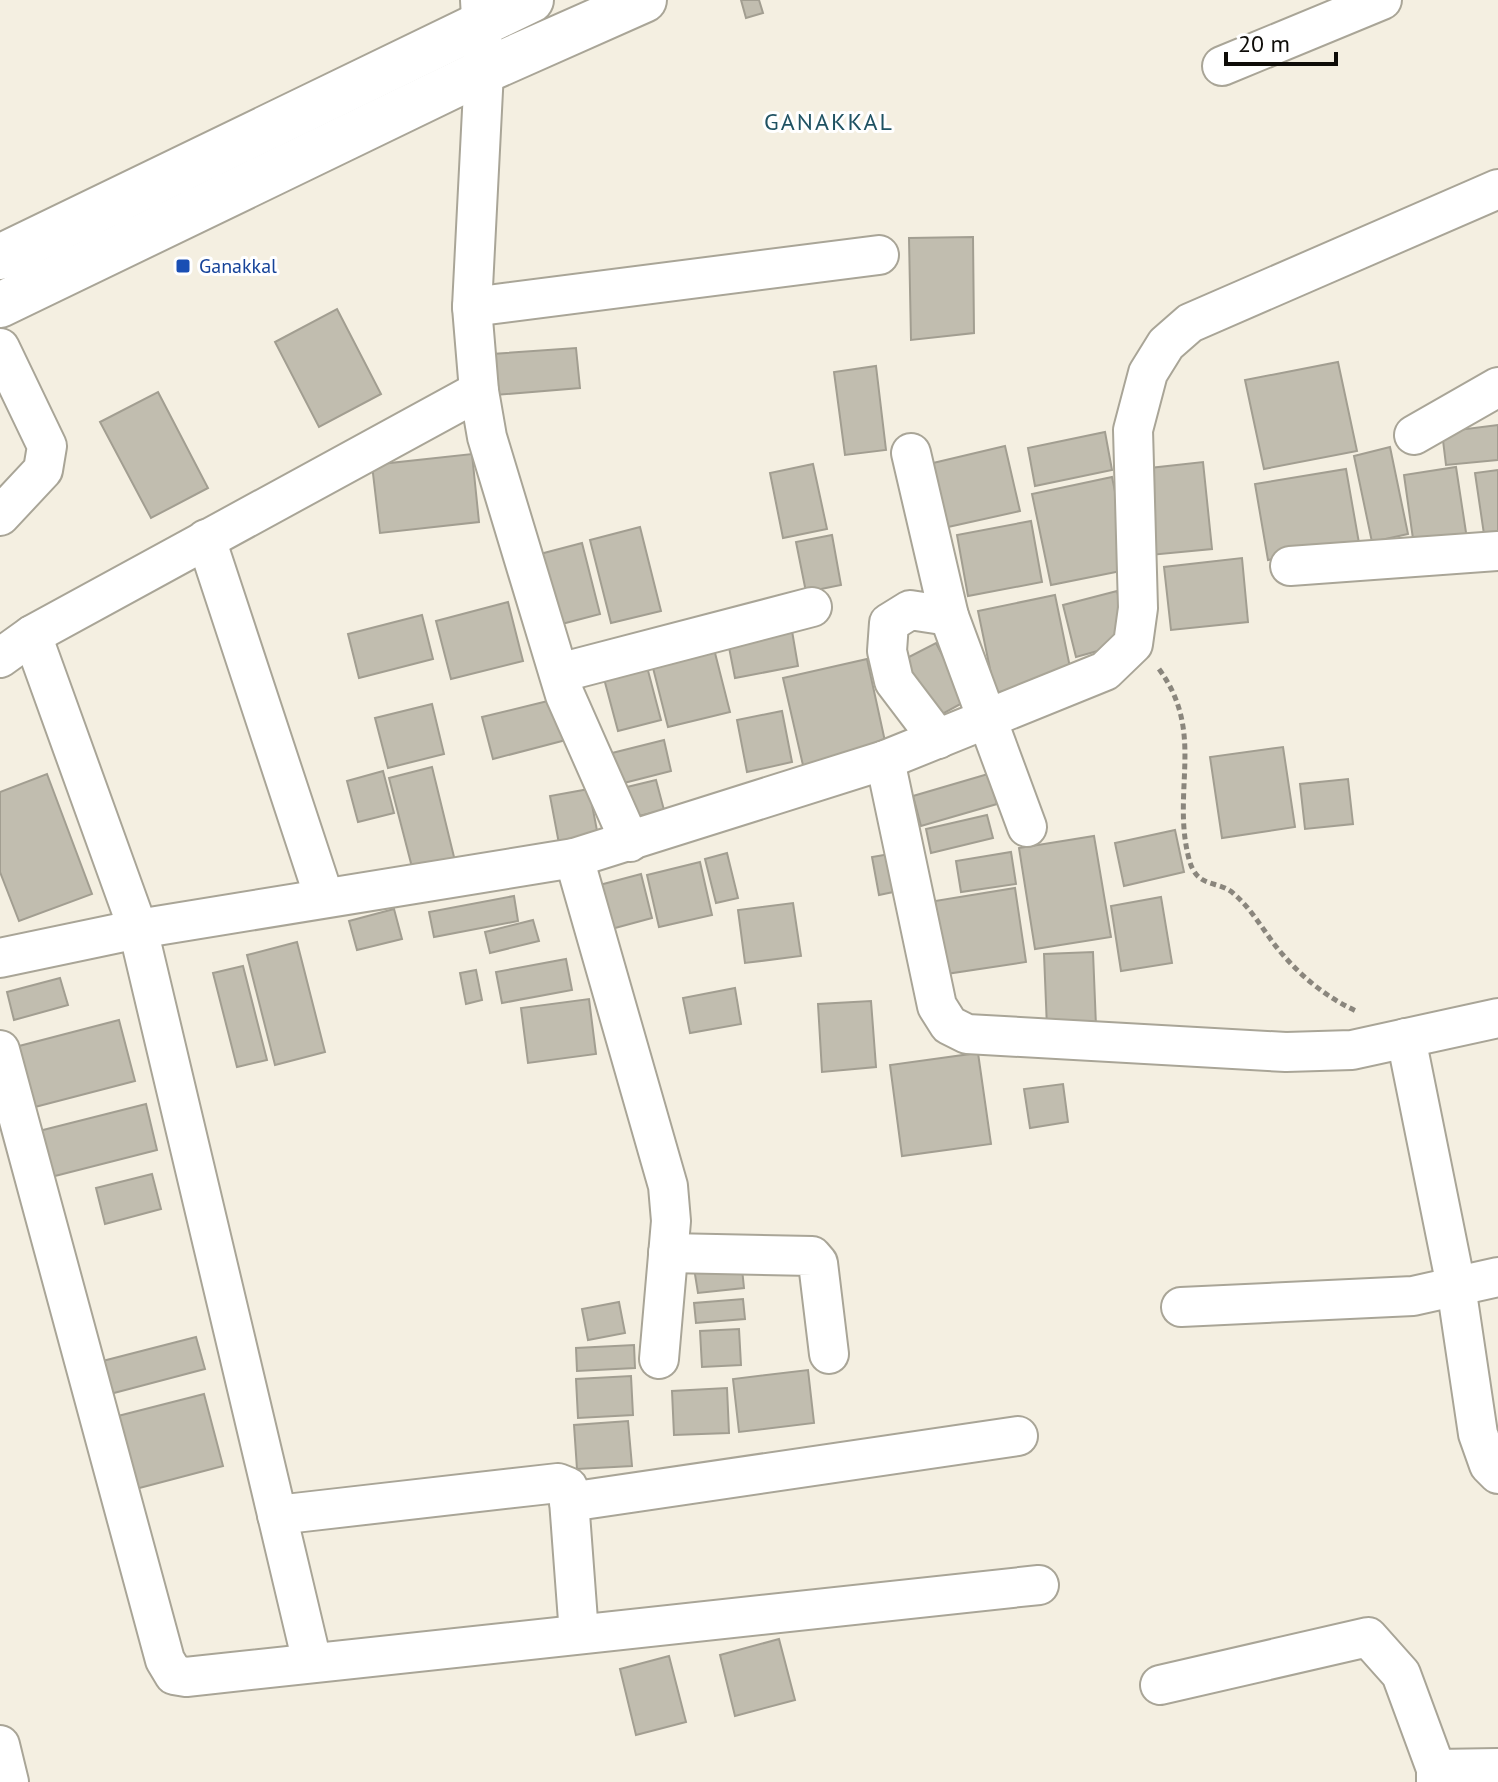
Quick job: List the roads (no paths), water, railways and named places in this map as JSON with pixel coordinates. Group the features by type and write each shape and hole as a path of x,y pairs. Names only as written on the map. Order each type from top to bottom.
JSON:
{"main road":[{"path":"0,257 481,11 531,0"},
{"path":"0,305 484,71 644,0"}],"street":[{"path":"1222,66 1382,0"},
{"path":"481,11 484,71 472,307 479,391 487,437 565,695 630,842"},
{"path":"0,958 138,929 574,858 885,760 1105,671 1133,644 1138,608 1133,430 1148,373 1166,344 1190,323 1498,189"},
{"path":"472,307 879,255"},
{"path":"0,348 47,446 43,470 0,516"},
{"path":"1414,435 1498,387"},
{"path":"0,658 32,635 479,391"},
{"path":"911,453 949,616 1027,827"},
{"path":"206,539 324,897"},
{"path":"1290,566 1498,551"},
{"path":"559,673 812,607"},
{"path":"938,739 894,681 887,651 889,623 910,610 949,616"},
{"path":"32,635 138,929 312,1662"},
{"path":"885,760 937,1006 949,1025 967,1034 1286,1052 1352,1050 1498,1018"},
{"path":"574,858 668,1186 671,1221 659,1359"},
{"path":"1406,1038 1456,1286 1478,1434 1489,1465 1498,1474"},
{"path":"0,1050 167,1667 174,1675 182,1677 1039,1585"},
{"path":"668,1253 812,1256 818,1263 829,1354"},
{"path":"1181,1307 1413,1296 1498,1277"},
{"path":"569,1502 1018,1436"},
{"path":"277,1515 558,1483 568,1487 579,1634"},
{"path":"1160,1685 1368,1637 1401,1674 1436,1776 1498,1768"}],"place":[{"name":"Ganakkal","path":"183,266"}],"district":[{"name":"GANAKKAL","path":"829,122"}]}
